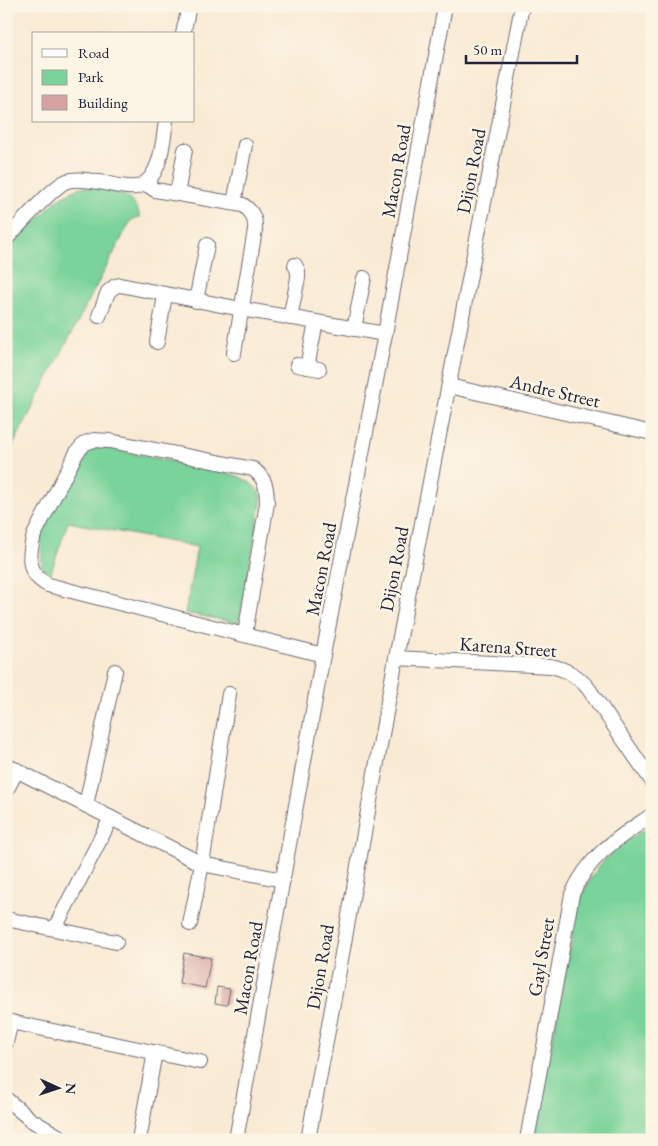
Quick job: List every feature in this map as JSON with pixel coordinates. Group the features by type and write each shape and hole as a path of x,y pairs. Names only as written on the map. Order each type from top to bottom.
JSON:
{"street":[{"path":"183,32 189,6"},
{"name":"Macon Road","path":"236,1140 323,655 385,334 445,6"},
{"name":"Dijon Road","path":"308,1140 396,658 522,6"},
{"path":"6,239 66,182 80,179 134,187 146,182 157,166 166,122"},
{"path":"234,203 245,145"},
{"path":"177,194 185,150"},
{"path":"146,182 151,189 243,205 248,208 254,218 256,226 234,353"},
{"path":"196,301 207,246"},
{"path":"290,318 298,278 295,265"},
{"path":"354,329 364,278"},
{"path":"99,316 108,292 115,286 385,334"},
{"path":"156,342 165,295"},
{"path":"308,367 316,322"},
{"name":"Andre Street","path":"449,386 652,433"},
{"path":"245,634 267,503 267,490 260,474 252,469 132,444 102,440 85,442 77,452 34,535 31,561 33,572 38,580 48,585 323,655"},
{"name":"Karena Street","path":"396,658 551,666 566,670 578,677 588,688 652,781"},
{"path":"86,805 115,670"},
{"path":"190,924 202,864 229,694"},
{"path":"6,791 12,768 202,864 283,880"},
{"name":"Gayl Street","path":"527,1140 572,894 579,878 605,847 652,815"},
{"path":"55,928 111,818"},
{"path":"6,919 116,942"},
{"path":"6,1042 9,1021 200,1062"},
{"path":"139,1140 155,1052"},
{"path":"6,1098 30,1120 65,1140"}],"green space":[{"path":"80,187 108,189 124,196 137,208 140,217 131,220 12,447 6,444 6,251 58,199"},
{"path":"103,447 235,475 257,489 262,497 239,623 185,613 197,547 68,522 50,575 42,570 41,534 79,457 92,449"},
{"path":"652,826 652,1140 534,1140 578,905 590,879 607,858 627,840"}],"building":[{"path":"184,953 211,958 205,988 179,983"},
{"path":"217,987 230,989 227,1005 215,1003"}]}
